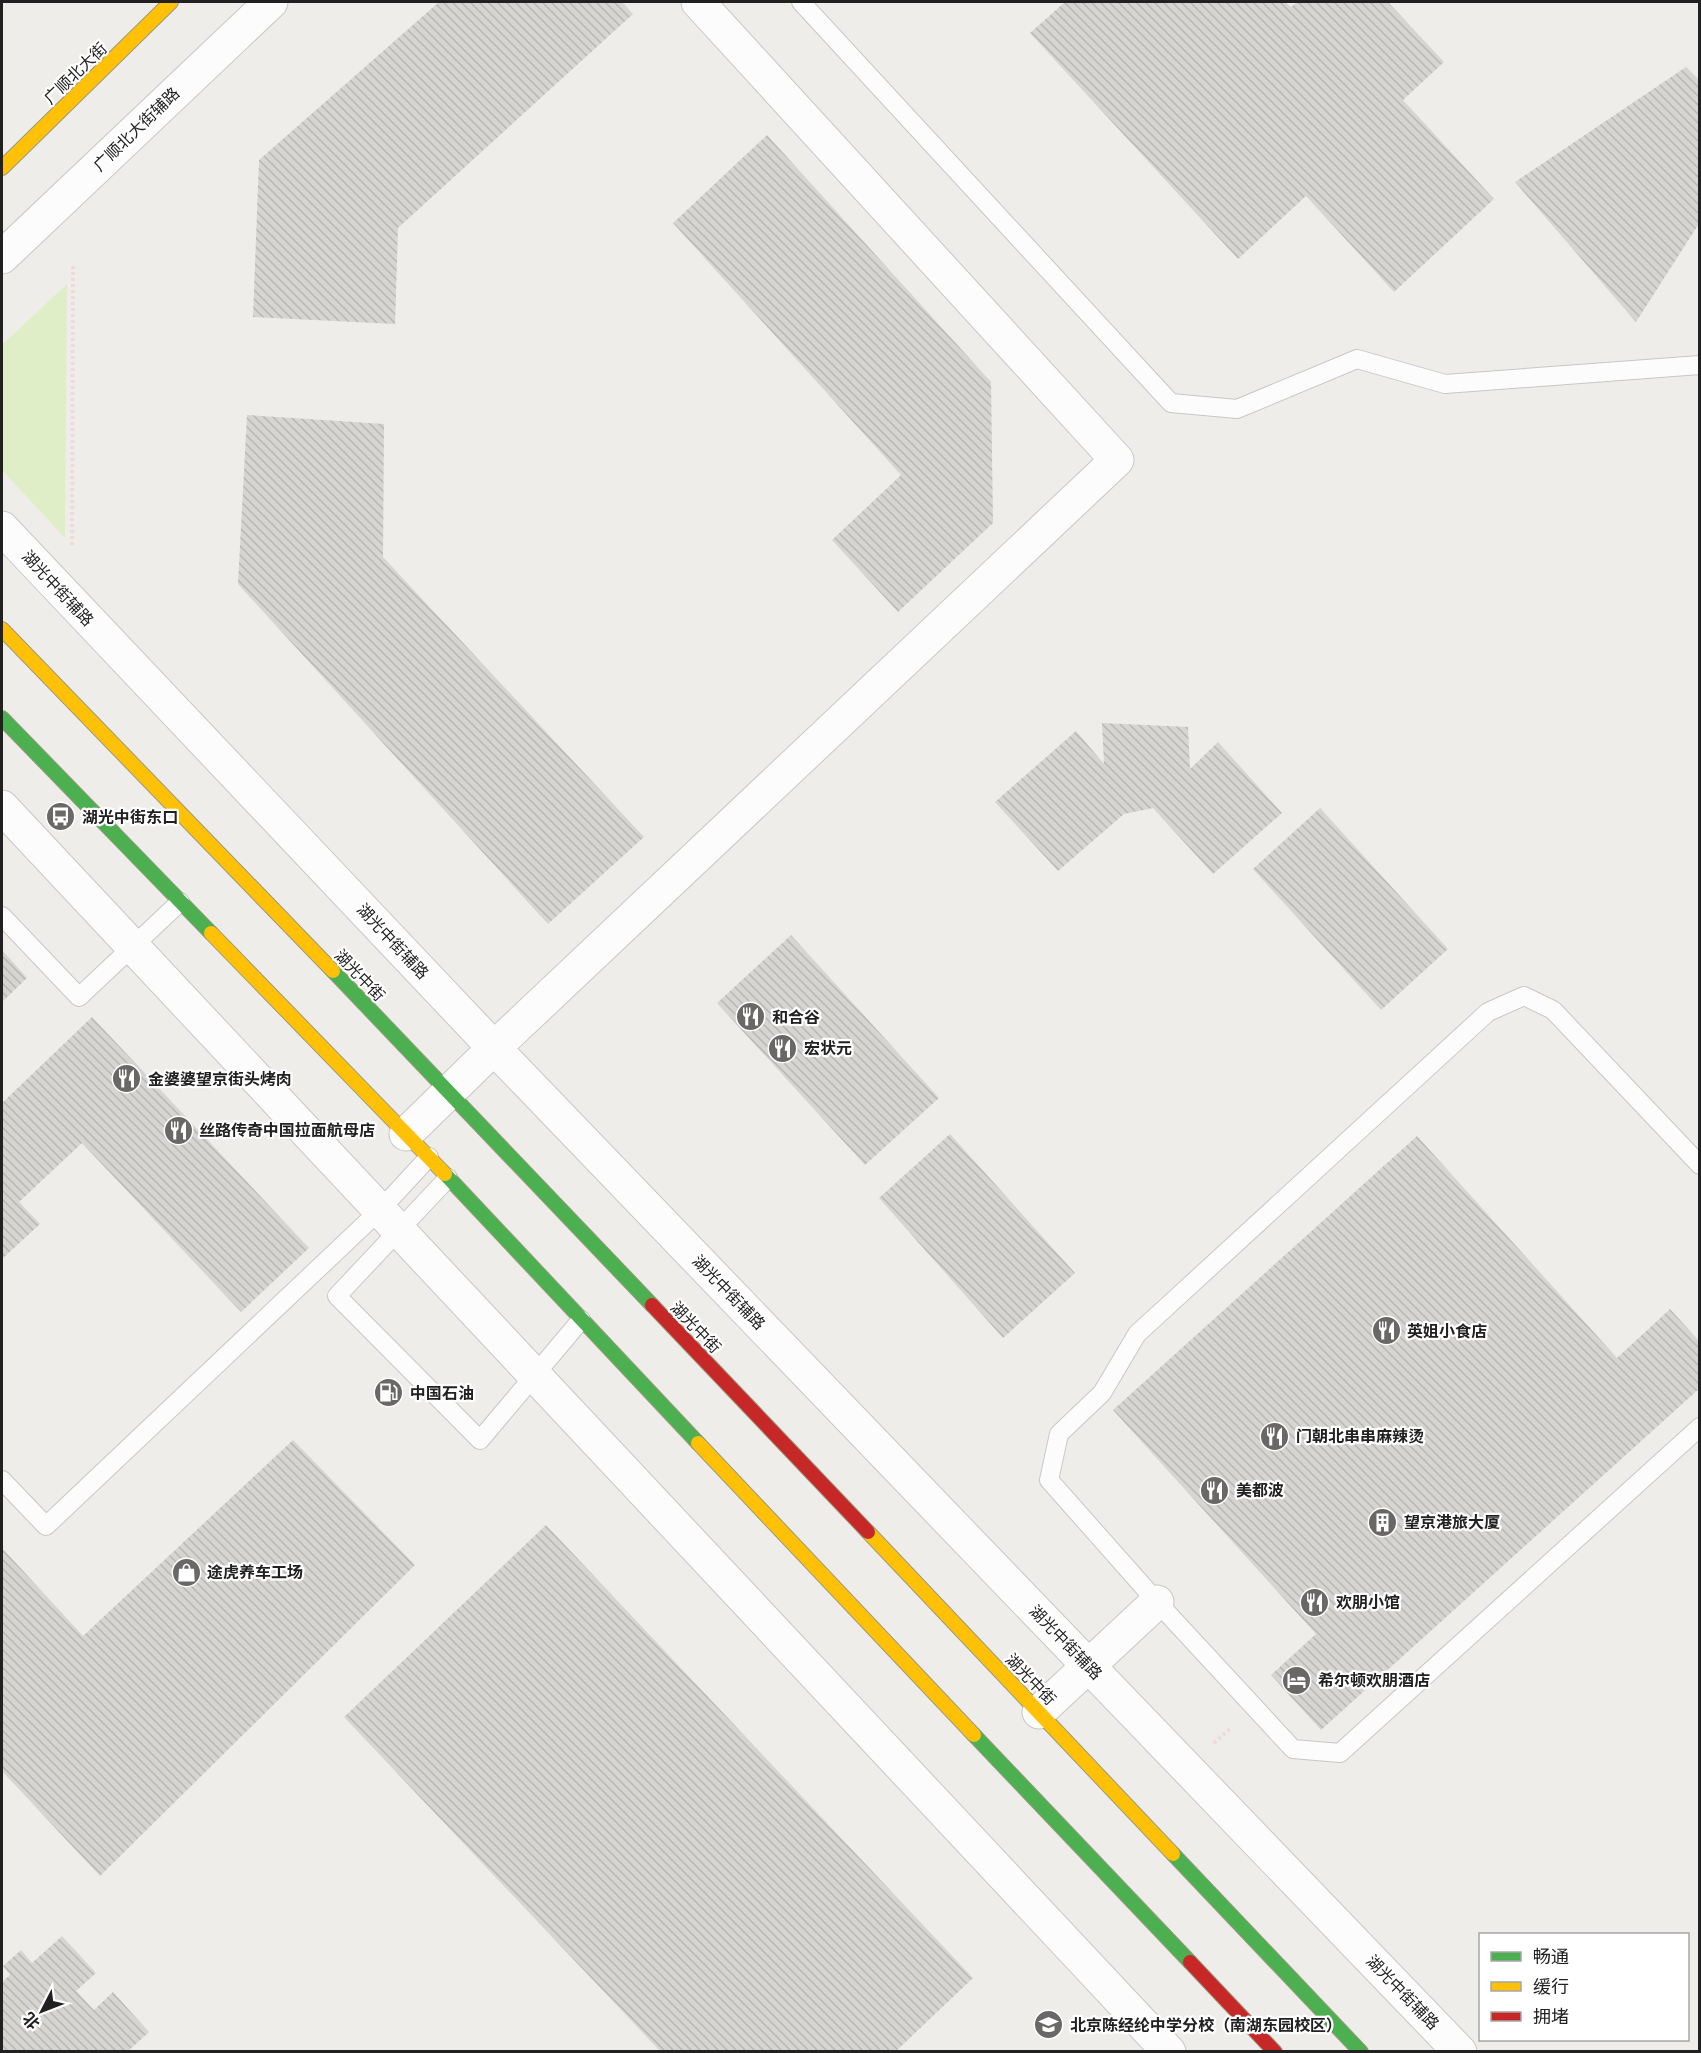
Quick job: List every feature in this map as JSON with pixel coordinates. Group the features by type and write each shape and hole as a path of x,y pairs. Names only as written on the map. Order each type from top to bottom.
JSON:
{"main road":[{"name":"广顺北大街","path":"2,168 171,2"},
{"name":"湖光中街","path":"2,629 449,1090 1361,2052"},
{"path":"2,718 417,1145 580,1320 1275,2052"}],"street":[{"name":"广顺北大街辅路","path":"2,258 271,2"},
{"path":"417,1145 449,1090 1117,459 698,2"},
{"name":"湖光中街辅路","path":"2,528 494,1048 1460,2052"},
{"path":"2,807 1169,2052"},
{"path":"1040,1712 1157,1602"}],"lane":[{"path":"801,2 1171,403 1237,410 1357,359 1445,384 1700,365"},
{"path":"2,916 79,997 180,902"},
{"path":"1700,1165 1553,1010 1524,996 1488,1012 1137,1334 1102,1393 1059,1434 1048,1480 1293,1749 1340,1753 1700,1427"},
{"path":"417,1145 390,1220 337,1296 480,1440 580,1320"},
{"path":"2,1480 46,1526 390,1220 448,1178"}],"path":[{"path":"72,546 73,264"},
{"path":"1211,1746 1254,1707"}],"green space":[{"path":"67,284 65,538 2,470 2,345"}],"building":[{"path":"439,2 622,2 633,14 398,228 395,324 253,317 259,160"},
{"path":"1065,2 1285,2 1291,7 1297,2 1388,2 1444,62 1403,100 1494,199 1394,292 1306,196 1238,259 1030,33"},
{"path":"1686,67 1700,81 1700,222 1636,322 1515,182"},
{"path":"767,135 991,382 993,523 898,612 832,540 901,475 673,223"},
{"path":"247,415 384,424 383,557 644,837 548,924 238,584"},
{"path":"1102,723 1188,727 1190,769 1218,742 1282,813 1213,874 1153,808 1124,814 1058,871 995,802 1076,731 1104,764"},
{"path":"1320,808 1448,949 1381,1010 1253,869"},
{"path":"791,935 939,1098 865,1165 717,1003"},
{"path":"2,950 27,978 2,1002"},
{"path":"92,1017 309,1248 241,1312 82,1143 19,1202 40,1224 2,1259 2,1103"},
{"path":"950,1134 1075,1273 1003,1338 879,1198"},
{"name":"望京港旅大厦","path":"1417,1136 1617,1358 1670,1309 1700,1342 1700,1388 1321,1730 1271,1675 1316,1634 1113,1410"},
{"path":"293,1440 415,1565 100,1876 2,1771 2,1548 83,1636"},
{"path":"546,1525 973,1978 895,2052 661,2052 344,1717"},
{"path":"62,1936 96,1973 76,1991 94,2010 113,1992 149,2032 127,2052 2,2052 2,1982 10,1975 3,1966 21,1950 32,1963"}],"traffic: fast":[{"path":"2,718 211,933"},
{"path":"333,971 652,1305"},
{"path":"445,1174 698,1443"},
{"path":"974,1735 1190,1962"},
{"path":"1173,1854 1361,2052"}],"traffic: slow":[{"path":"2,168 171,2"},
{"path":"2,629 333,971"},
{"path":"211,933 445,1174"},
{"path":"698,1443 974,1735"},
{"path":"868,1532 1173,1854"}],"traffic: jam":[{"path":"652,1305 868,1532"},
{"path":"1190,1962 1275,2052"}],"place":[{"name":"湖光中街东口","path":"61,817"},
{"name":"和合谷","path":"751,1017"},
{"name":"宏状元","path":"783,1048"},
{"name":"金婆婆望京街头烤肉","path":"127,1079"},
{"name":"丝路传奇中国拉面航母店","path":"178,1130"},
{"name":"英姐小食店","path":"1386,1331"},
{"name":"中国石油","path":"389,1393"},
{"name":"门朝北串串麻辣烫","path":"1275,1436"},
{"name":"美都波","path":"1215,1490"},
{"name":"望京港旅大厦","path":"1383,1522"},
{"name":"途虎养车工场","path":"186,1572"},
{"name":"欢朋小馆","path":"1315,1602"},
{"name":"希尔顿欢朋酒店","path":"1297,1680"},
{"name":"北京陈经纶中学分校（南湖东园校区）","path":"1049,2025"}]}
